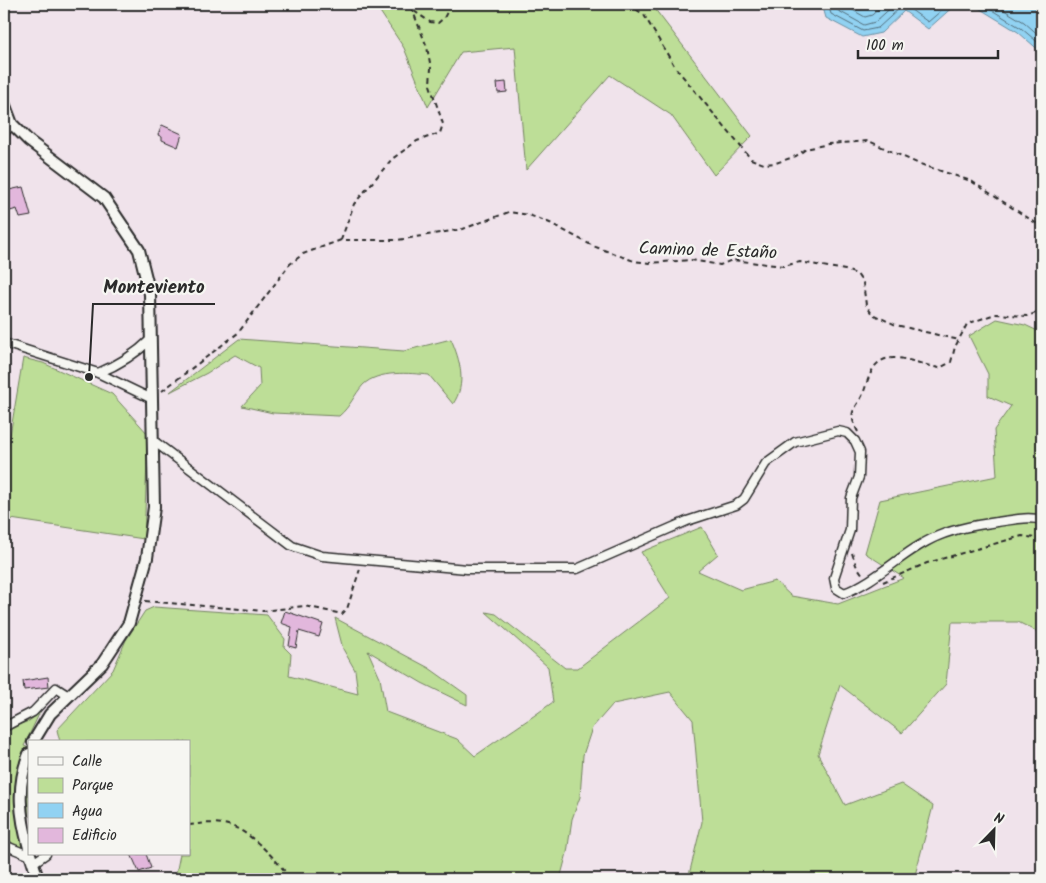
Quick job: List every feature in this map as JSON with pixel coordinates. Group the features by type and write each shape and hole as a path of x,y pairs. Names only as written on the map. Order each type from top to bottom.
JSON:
{"street":[{"path":"4,103 12,124 29,141 104,198 139,250 150,294 152,399 155,442 154,507 147,558 128,623 102,664 67,695 50,714 36,740"},
{"path":"4,132 12,124"},
{"path":"98,373 113,367 140,349 151,338"},
{"path":"4,343 98,373 152,399"},
{"path":"155,442 292,546 322,556 363,560 467,569 577,569 687,521 736,505 744,499 766,463 795,442 829,432 847,433 855,441 860,452 860,478 851,498 850,530 834,578 836,588 844,593 870,581 936,536 956,529 1033,518 1042,520"},
{"path":"4,726 33,712 56,688 67,695"},
{"path":"28,758 19,791 22,823 28,844"},
{"path":"4,845 28,854"},
{"path":"31,856 38,879"}],"path":[{"path":"408,4 430,22 438,23 444,18 451,4"},
{"path":"629,4 644,15 675,66 751,159 764,164 776,163 796,156 806,149 828,144 869,141 917,163 971,181 1042,228"},
{"path":"341,240 354,204 392,159 417,141 440,133 443,124 430,85 431,68 427,47 413,10"},
{"name":"Camino de Estaño","path":"152,399 238,333 290,264 303,254 341,240 398,240 463,229 509,212 529,215 550,223 593,246 634,261 649,263 691,260 720,265 732,260 784,266 800,262 857,274 863,282 866,305 872,314 896,324 959,340"},
{"path":"861,438 852,419 852,411 862,396 873,369 879,361 892,358 902,359 940,368 951,362 967,324 995,314 1032,315 1042,311"},
{"path":"852,556 856,565 875,585 927,563 1022,536 1042,539"},
{"path":"135,600 263,611 304,606 342,614 347,609 363,560"},
{"path":"190,825 225,824 249,836 277,862 291,879"}],"green space":[{"path":"375,4 651,4 752,136 714,175 671,115 610,75 526,170 515,47 461,52 428,107 404,48"},
{"path":"997,319 1025,325 1042,333 1042,634 1018,622 952,622 946,684 902,733 840,685 818,754 845,805 901,784 933,806 914,879 742,879 724,874 707,879 688,879 702,822 693,720 670,692 613,704 592,728 583,755 580,797 572,819 567,853 560,879 175,879 180,856 190,856 190,740 60,740 57,730 113,670 126,640 145,611 154,607 267,615 285,639 284,647 291,654 289,676 358,694 355,670 343,649 335,618 429,668 467,695 467,705 422,683 368,651 380,678 386,712 457,739 475,756 553,702 548,667 486,612 496,614 565,668 578,668 670,598 641,552 702,527 718,554 698,571 741,590 775,581 791,596 838,604 904,578 865,553 880,500 997,476 994,430 1011,406 988,396 988,374 969,336"},
{"path":"239,339 404,351 451,339 461,372 460,388 453,404 429,375 404,373 385,375 369,380 363,385 339,416 273,413 242,406 260,386 259,368 235,355 207,373 170,392"},
{"path":"23,358 43,363 112,394 148,434 144,539 4,518 4,471"},
{"path":"40,712 24,746 28,748 28,850 17,847 4,835 4,730 29,721"}],"water":[{"path":"822,4 956,4 928,29 904,11 881,33 862,37 826,18"},
{"path":"972,4 1042,4 1042,53 1018,32"}],"building":[{"path":"506,82 507,92 498,93 497,83"},
{"path":"162,125 182,134 178,147 162,140 162,137 158,135"},
{"path":"23,187 31,216 20,218 17,209 10,211 7,203 4,204 4,191"},
{"path":"285,611 323,624 319,637 299,631 296,648 289,646 292,627 281,623"},
{"path":"48,677 49,687 24,690 23,681"},
{"path":"132,856 147,856 151,868 139,872"}],"place":[{"name":"Monteviento","path":"89,377"}]}
